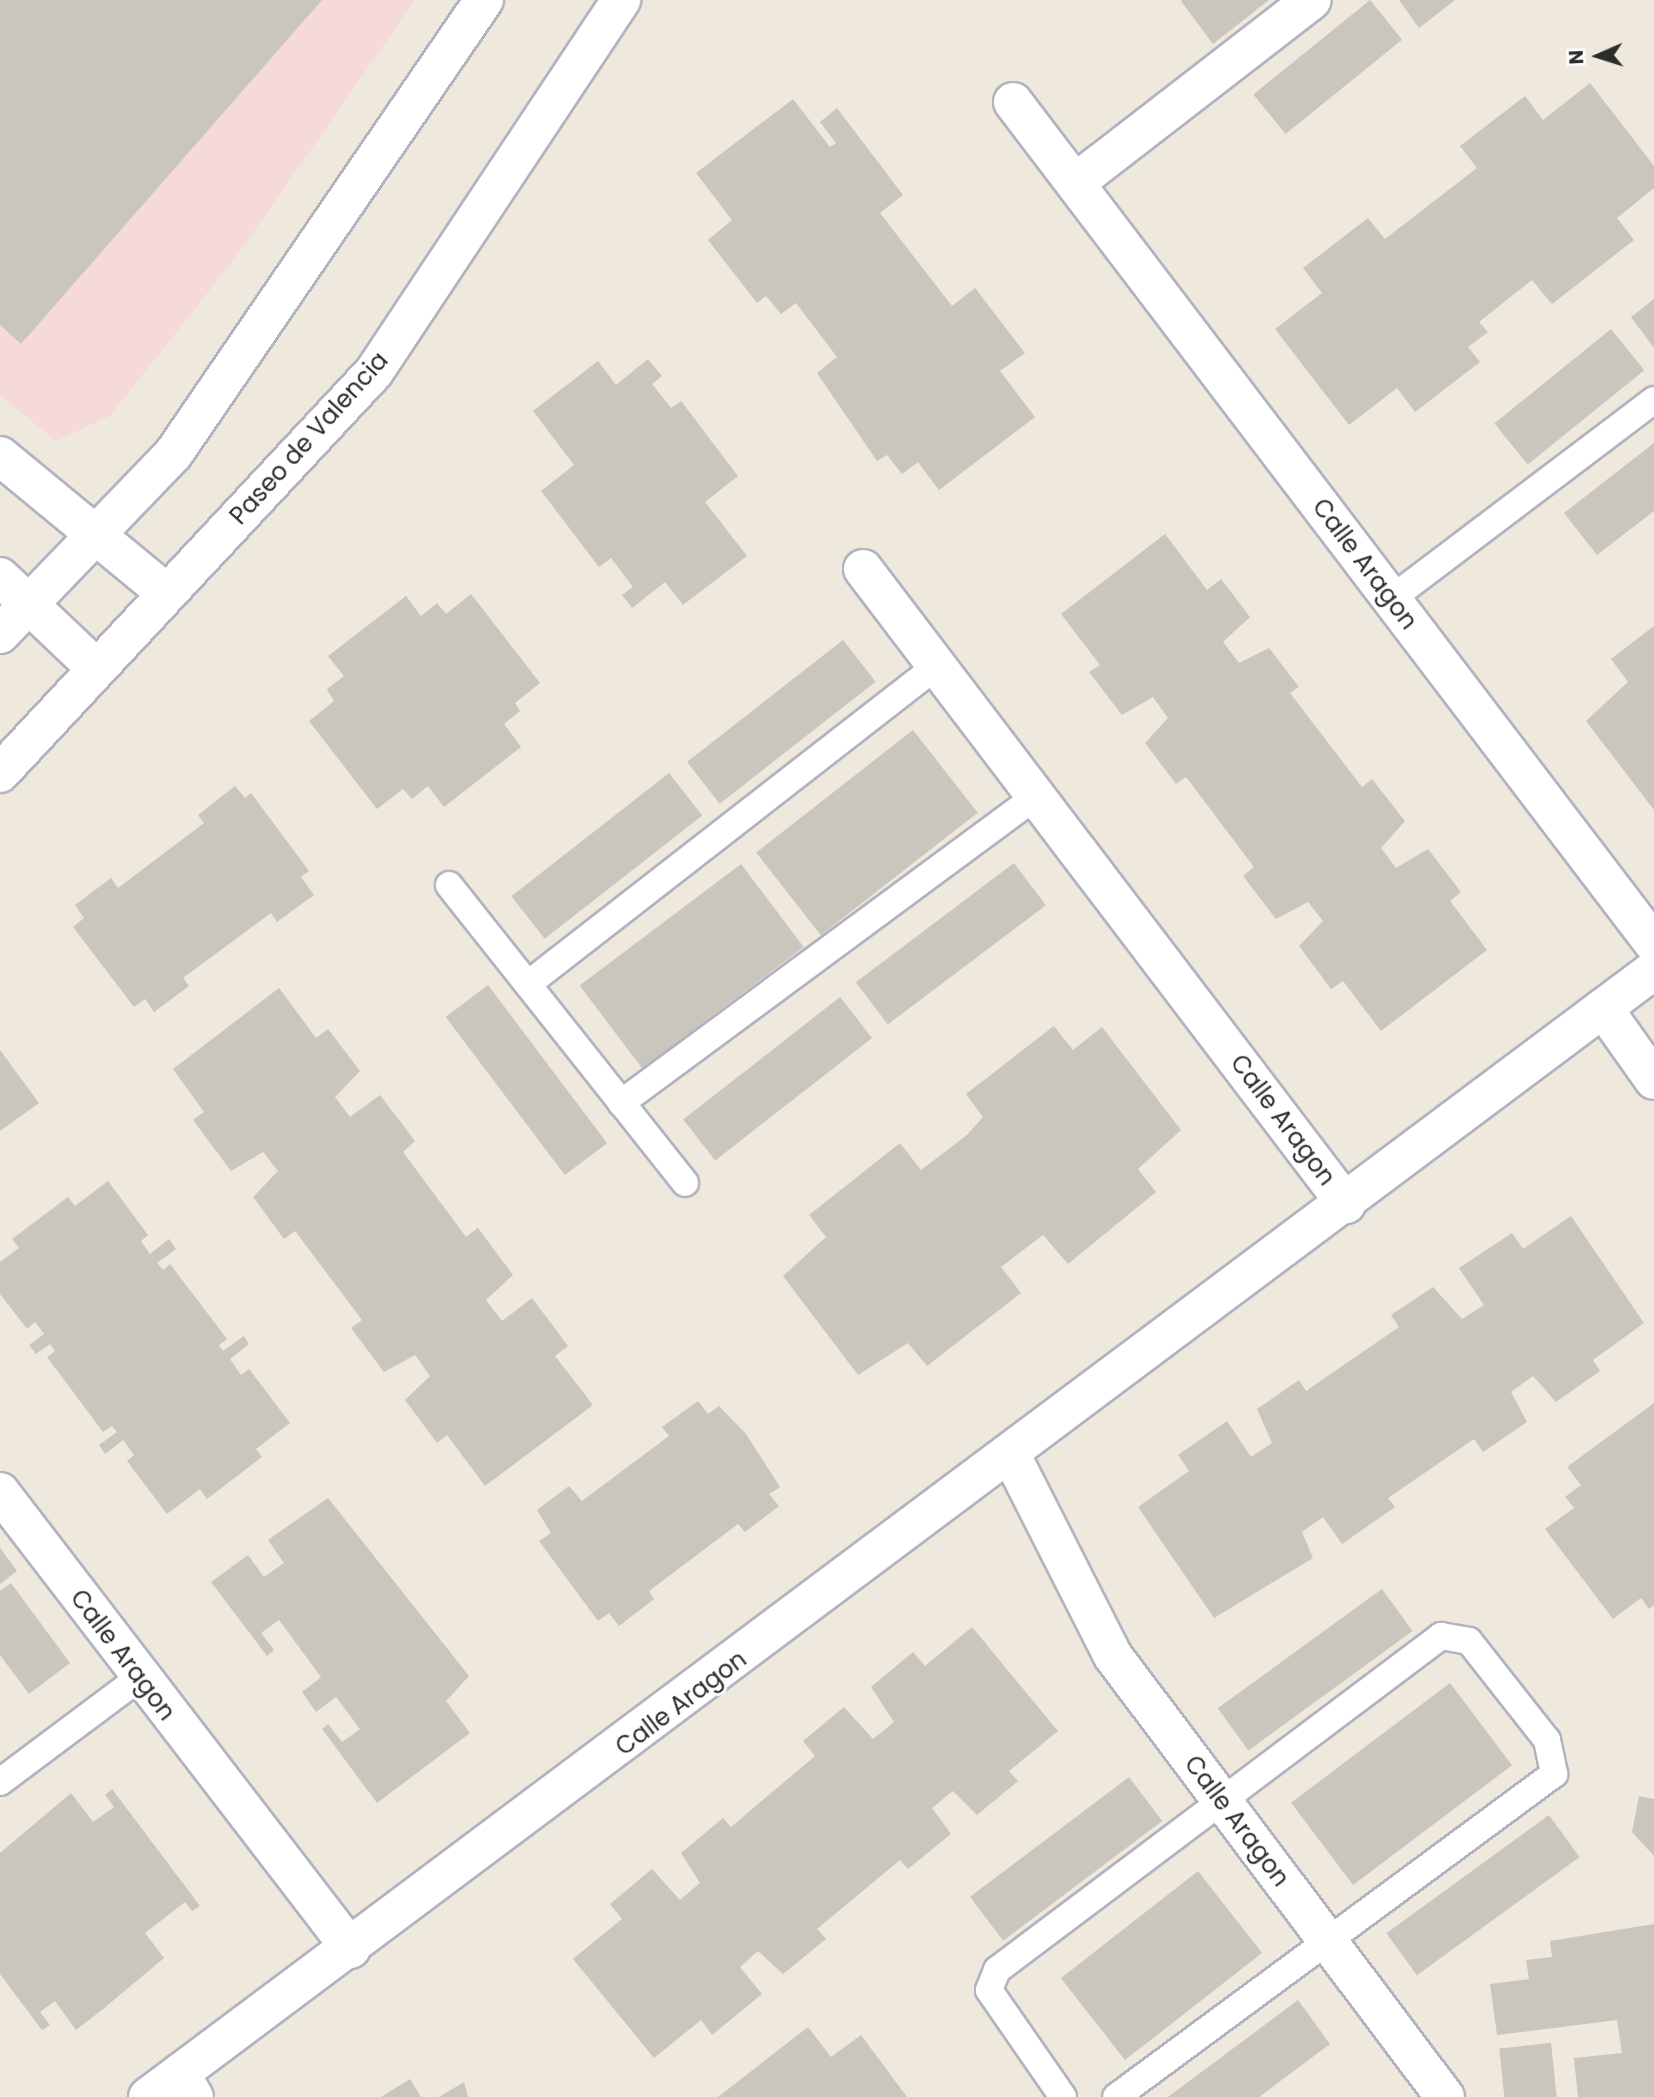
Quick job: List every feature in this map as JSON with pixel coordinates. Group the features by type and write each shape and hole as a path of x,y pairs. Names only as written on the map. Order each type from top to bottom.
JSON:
{"street":[{"path":"0,634 174,453 484,0"},
{"name":"Paseo de Valencia","path":"0,773 374,372 621,0"},
{"path":"1075,183 1312,0"},
{"name":"Calle Aragon","path":"1013,102 1654,944"},
{"path":"0,456 94,537 166,593"},
{"name":"Calle Aragon","path":"863,569 1039,794 1346,1204"},
{"path":"0,577 27,606 96,668"},
{"name":"Calle Aragon","path":"148,2097 187,2085 351,1949 1012,1457 1654,970"},
{"path":"1603,1008 1654,1080"},
{"name":"Calle Aragon","path":"1012,1457 1113,1656 1445,2097"},
{"name":"Calle Aragon","path":"0,1492 139,1678 351,1949"}],"lane":[{"path":"1391,598 1654,400"},
{"path":"528,984 939,664"},
{"path":"621,1103 1039,794"},
{"path":"449,884 685,1183"},
{"path":"1063,2097 989,1990 997,1970 1223,1804 1441,1636 1469,1642 1547,1740 1554,1774 1116,2097"},
{"path":"0,1782 139,1678"}],"shaded area":[{"path":"0,0 415,0 239,253 110,416 56,441 0,395"}],"building":[{"path":"0,0 322,0 21,344 0,325"},
{"path":"1182,0 1269,0 1213,44 1181,1"},
{"path":"1370,0 1402,40 1286,134 1253,94"},
{"path":"1399,0 1455,0 1419,28"},
{"path":"1590,83 1654,166 1654,188 1617,218 1634,240 1552,304 1532,280 1479,322 1488,332 1468,347 1480,362 1415,412 1397,388 1349,425 1275,329 1322,293 1303,268 1368,218 1385,239 1477,168 1460,146 1525,96 1543,120"},
{"path":"793,99 830,147 836,143 820,122 837,108 903,195 880,213 952,306 975,288 1025,353 1000,371 1035,417 939,490 918,462 902,474 887,455 877,461 817,373 837,357 796,303 781,314 766,296 757,303 708,240 732,220 696,173"},
{"path":"1654,299 1654,348 1631,317"},
{"path":"1611,329 1644,370 1528,465 1494,423"},
{"path":"648,359 662,376 652,384 671,408 681,401 738,476 705,502 747,556 683,605 665,582 632,608 622,595 633,587 611,558 599,567 541,491 574,465 533,411 598,361 616,385"},
{"path":"1654,443 1654,511 1597,555 1564,513"},
{"path":"1165,534 1207,590 1221,579 1250,617 1223,642 1239,663 1269,648 1299,687 1290,693 1362,787 1372,779 1405,821 1381,848 1396,868 1428,849 1461,892 1450,901 1487,950 1381,1031 1343,981 1331,989 1299,946 1323,921 1308,902 1276,919 1243,876 1254,867 1186,777 1176,784 1145,743 1168,718 1153,697 1122,715 1089,672 1100,665 1061,614"},
{"path":"471,594 540,683 515,703 520,711 504,724 521,747 444,807 428,786 412,799 403,789 377,809 309,721 334,701 327,689 344,676 328,656 406,596 421,616 437,603 446,614"},
{"path":"1654,626 1654,810 1586,721 1628,682 1611,659"},
{"path":"843,640 876,682 720,804 687,762"},
{"path":"913,730 978,813 821,935 756,853"},
{"path":"669,773 702,816 545,939 511,896"},
{"path":"235,786 245,798 251,793 309,871 301,877 314,895 277,922 271,913 183,978 189,986 154,1012 145,999 134,1007 73,927 84,918 75,905 111,878 118,888 204,823 198,815"},
{"path":"1014,863 1046,905 888,1024 856,982"},
{"path":"741,864 804,947 642,1069 580,986"},
{"path":"488,985 607,1143 565,1175 446,1017"},
{"path":"279,988 316,1038 328,1029 360,1071 335,1097 350,1117 380,1095 415,1141 403,1152 466,1237 478,1228 513,1275 486,1300 502,1321 532,1298 568,1346 555,1356 593,1405 485,1486 447,1435 437,1443 405,1400 430,1376 415,1355 384,1372 351,1328 362,1320 295,1231 284,1239 253,1197 278,1171 263,1152 231,1171 193,1120 204,1112 173,1069"},
{"path":"840,997 872,1038 715,1160 683,1120"},
{"path":"1054,1026 1073,1050 1102,1027 1181,1130 1138,1169 1156,1192 1068,1264 1043,1235 1001,1267 1021,1293 927,1366 908,1343 858,1375 783,1276 826,1237 809,1215 900,1143 921,1170 967,1135 983,1117 966,1094"},
{"path":"0,1050 39,1103 0,1131"},
{"path":"108,1181 148,1235 141,1241 150,1254 169,1239 176,1249 157,1263 163,1270 170,1264 227,1339 219,1345 223,1351 244,1336 249,1344 230,1359 241,1375 249,1369 290,1423 256,1449 262,1457 207,1499 200,1489 167,1514 127,1461 134,1455 123,1440 105,1454 99,1445 117,1432 112,1426 103,1432 47,1357 55,1351 50,1344 36,1354 29,1345 44,1334 35,1322 27,1329 0,1294 0,1262 19,1248 12,1239 68,1197 75,1206"},
{"path":"1571,1216 1644,1323 1593,1360 1600,1371 1556,1402 1533,1376 1511,1392 1527,1422 1483,1452 1474,1439 1388,1498 1395,1507 1342,1544 1323,1517 1302,1532 1313,1558 1214,1618 1138,1507 1189,1471 1178,1455 1227,1421 1251,1457 1272,1443 1257,1409 1299,1380 1306,1391 1399,1327 1391,1315 1433,1287 1462,1319 1484,1305 1459,1268 1512,1233 1523,1249"},
{"path":"698,1401 708,1414 719,1406 746,1434 780,1487 769,1494 779,1506 745,1532 738,1524 649,1591 654,1599 619,1626 609,1613 598,1621 539,1541 551,1533 537,1510 569,1486 582,1501 669,1436 662,1427"},
{"path":"1654,1403 1654,1605 1649,1609 1641,1598 1613,1619 1545,1529 1574,1508 1565,1497 1581,1485 1567,1467"},
{"path":"328,1498 469,1676 446,1701 470,1733 377,1803 322,1729 328,1724 342,1742 360,1729 336,1697 316,1712 302,1692 321,1677 279,1620 261,1633 274,1650 267,1656 211,1582 248,1555 264,1577 284,1563 268,1540"},
{"path":"0,1548 17,1571 0,1584"},
{"path":"11,1583 70,1663 29,1694 0,1655 0,1591"},
{"path":"1382,1589 1413,1631 1248,1750 1218,1708"},
{"path":"972,1627 1058,1731 1009,1771 1018,1781 977,1815 953,1791 932,1808 951,1834 908,1869 900,1860 817,1929 826,1939 783,1974 758,1951 740,1967 762,1994 712,2035 701,2020 654,2058 573,1959 622,1919 610,1904 652,1869 680,1900 700,1883 681,1853 723,1818 731,1827 815,1756 803,1741 844,1707 873,1739 894,1722 871,1687 913,1652 925,1666"},
{"path":"1450,1683 1512,1765 1353,1885 1291,1803"},
{"path":"1129,1777 1162,1821 1003,1941 970,1897"},
{"path":"112,1789 200,1906 192,1911 185,1902 145,1933 164,1958 103,2009 76,2030 55,2001 40,2012 50,2025 42,2030 0,1974 0,1853 71,1793 93,1822 114,1807 105,1795"},
{"path":"1639,1796 1654,1799 1654,1856 1632,1832"},
{"path":"1549,1815 1580,1857 1417,1975 1386,1933"},
{"path":"1198,1871 1262,1953 1125,2060 1061,1978"},
{"path":"1654,1924 1654,2097 1578,2097 1574,2058 1622,2053 1617,2020 1497,2035 1490,1984 1529,1979 1526,1960 1552,1957 1550,1941"},
{"path":"1298,2000 1330,2044 1259,2097 1168,2097"},
{"path":"808,2027 831,2057 861,2035 907,2097 718,2097"},
{"path":"1551,2043 1557,2097 1504,2097 1499,2048"},
{"path":"410,2079 421,2097 381,2097"},
{"path":"464,2082 468,2097 439,2097"}]}
